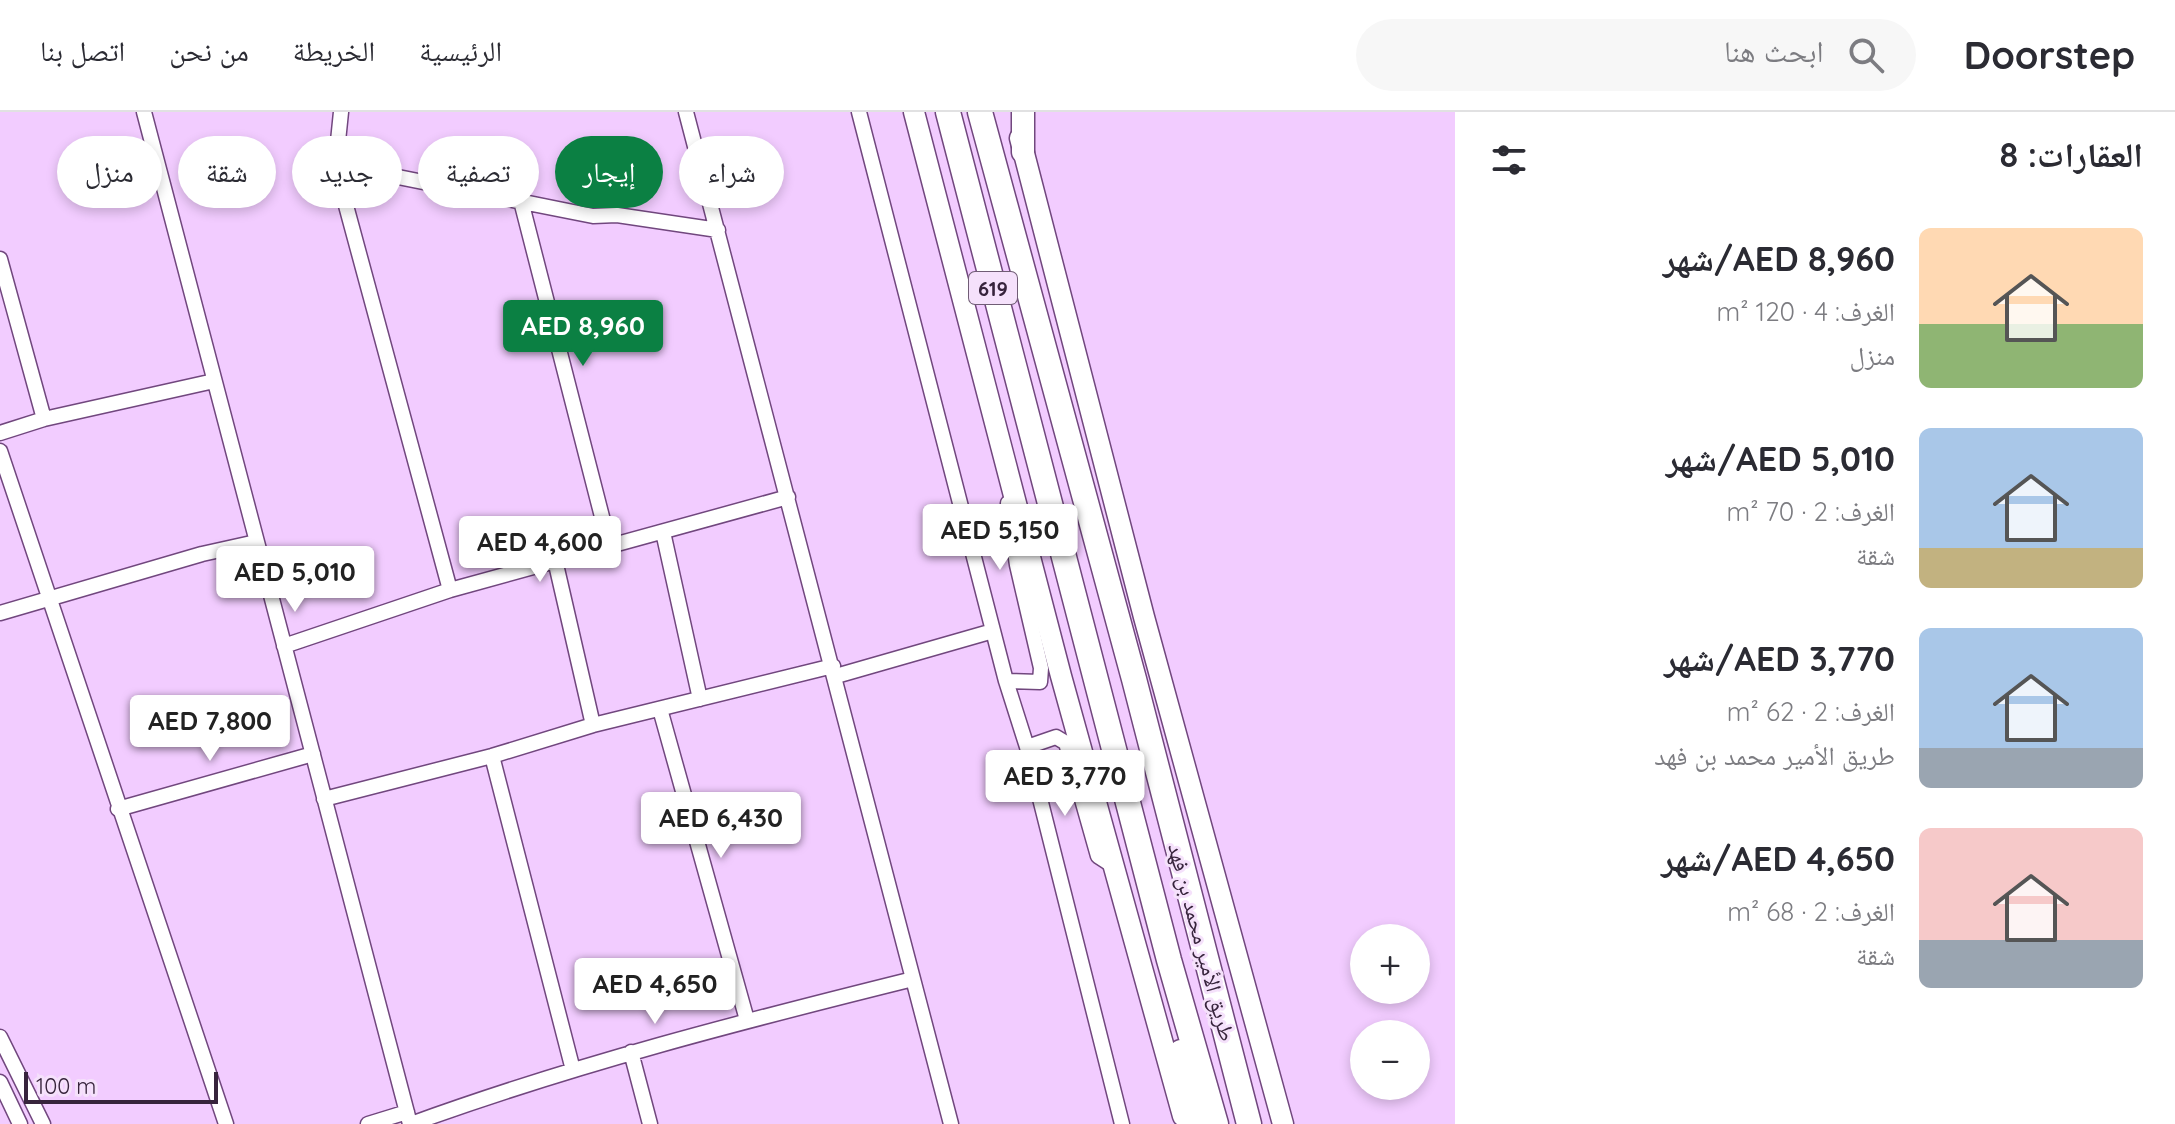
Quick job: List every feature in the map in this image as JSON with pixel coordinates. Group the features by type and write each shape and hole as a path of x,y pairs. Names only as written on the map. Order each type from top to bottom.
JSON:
{"highway":[{"name":"طريق الأمير محمد بن فهد","path":"948,112 1179,994 1216,1124"},
{"name":"طريق الأمير محمد بن فهد","path":"980,112 1072,462 1134,679 1249,1124"},
{"path":"1179,994 1176,1024 1195,1124"}],"main road":[{"path":"914,112 1186,1124"},
{"path":"1013,112 1144,617 1283,1124"},
{"path":"1023,112 1023,152"}],"street":[{"path":"144,112 409,1120"},
{"path":"340,136 341,112"},
{"path":"686,112 951,1124"},
{"path":"859,112 1006,681 1027,747 1122,1124"},
{"path":"539,205 593,216 617,215 718,230"},
{"path":"347,208 450,590"},
{"path":"523,208 609,544"},
{"path":"0,259 44,419"},
{"path":"0,433 44,419 214,381"},
{"path":"0,451 226,1124"},
{"path":"1006,681 1040,682 1041,668 1017,565 1008,507 1007,467"},
{"path":"284,646 450,590 788,497"},
{"path":"663,532 700,699"},
{"path":"0,613 50,596 256,542"},
{"path":"555,560 593,725"},
{"path":"324,799 492,756 593,725 834,671 993,631"},
{"path":"660,709 747,1020"},
{"path":"1027,747 1056,737 1066,743 1098,856 1115,867"},
{"path":"118,809 313,754"},
{"path":"492,756 573,1070"},
{"path":"368,1124 409,1120 631,1052 913,979"},
{"path":"0,1037 43,1124"},
{"path":"631,1052 650,1124"},
{"path":"0,1082 20,1124"}]}
